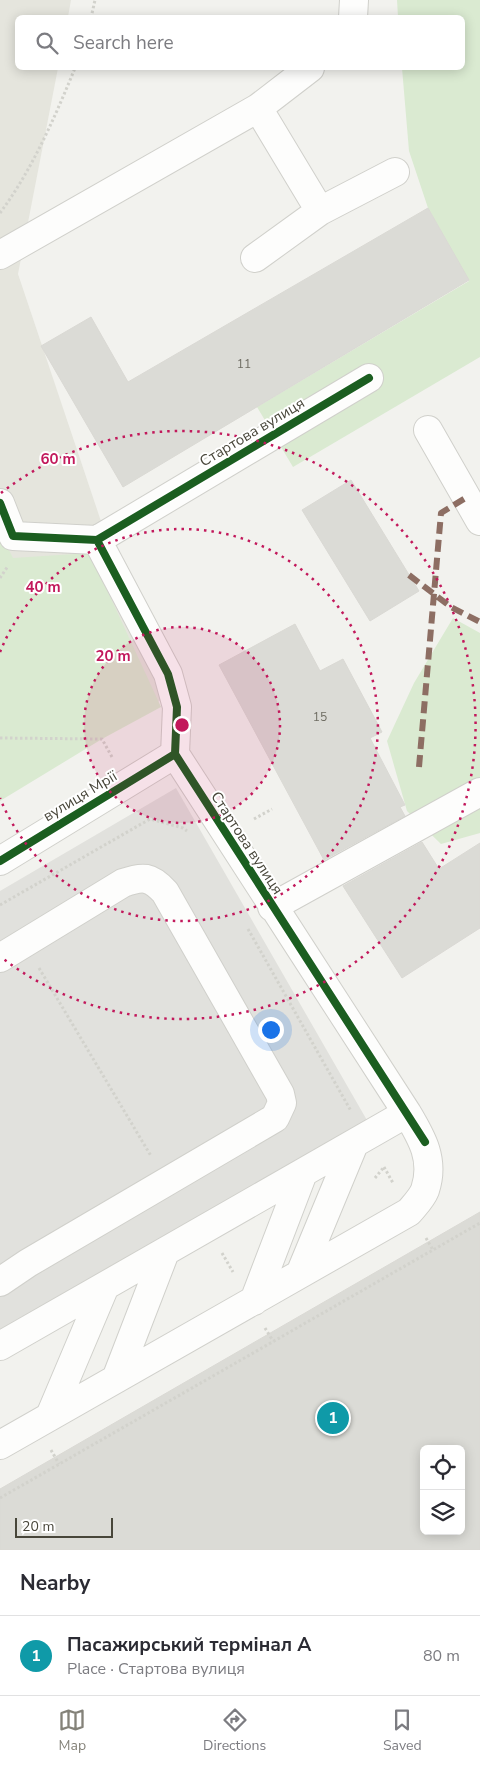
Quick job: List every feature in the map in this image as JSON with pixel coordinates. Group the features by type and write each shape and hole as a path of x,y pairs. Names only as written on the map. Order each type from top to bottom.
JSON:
{"street":[{"path":"353,15 354,0"},
{"path":"0,255 258,108 307,70"},
{"path":"258,108 320,211"},
{"path":"255,258 320,211 394,172"},
{"name":"Стартова вулиця","path":"97,540 369,378"},
{"path":"428,430 480,521"},
{"path":"0,503 6,538 97,540 168,674 177,707 175,754"},
{"name":"Стартова вулиця","path":"175,754 272,908 407,1113 424,1142 428,1168 424,1191 409,1212 300,1274"},
{"name":"вулиця Мрії","path":"0,861 175,754"},
{"path":"272,908 480,792"},
{"path":"0,958 123,883 140,878 155,881 165,892 175,909 280,1094 282,1103 274,1118 28,1262 0,1282"},
{"path":"4,1348 105,1286 407,1113"},
{"path":"0,1444 300,1274 354,1144"},
{"path":"254,1300 304,1173"},
{"path":"116,1379 165,1252"},
{"path":"50,1416 105,1286"}],"path":[{"path":"92,15 95,0"},
{"path":"0,213 16,191 63,98 73,70"},
{"path":"0,738 102,739 114,759"},
{"path":"252,820 272,809"},
{"path":"38,966 152,1158"},
{"path":"381,1161 394,1183"},
{"path":"0,1498 480,1223"},
{"path":"424,1235 433,1250"},
{"path":"220,1249 233,1272"},
{"path":"265,1327 273,1341"},
{"path":"49,1445 59,1464"}],"shaded area":[{"path":"0,0 71,0 68,15 15,15 15,70 58,70 18,274 161,700 0,800"},
{"path":"176,788 368,1122 0,1342 0,891"}],"green space":[{"path":"397,0 480,0 480,357 293,467 257,407 469,281 428,208 409,151 402,70 465,70 465,15 398,15"},
{"path":"3,538 13,558 90,553 161,707 102,739 0,801 0,539"},
{"path":"453,618 480,633 480,833 441,844 407,811 387,741 414,683"}],"building":[{"path":"428,208 469,280 123,487 41,346 91,317 128,382"},
{"path":"351,480 419,591 370,621 302,510"},
{"path":"295,624 320,671 343,659 382,732 370,738 405,805 400,807 405,816 324,860 219,665"},
{"path":"422,842 439,869 480,843 480,928 402,978 343,886"},
{"path":"480,1212 480,1550 0,1550 0,1489"}],"marked path":[{"path":"419,767 441,513 467,497"},
{"path":"409,575 451,607 480,622"}],"cycle path":[{"path":"97,540 369,378"},
{"path":"0,503 13,536 97,540 168,674 177,707 175,754 425,1142"},
{"path":"0,861 175,754"}],"place":[{"name":"Пасажирський термінал A","path":"333,1418"}]}
